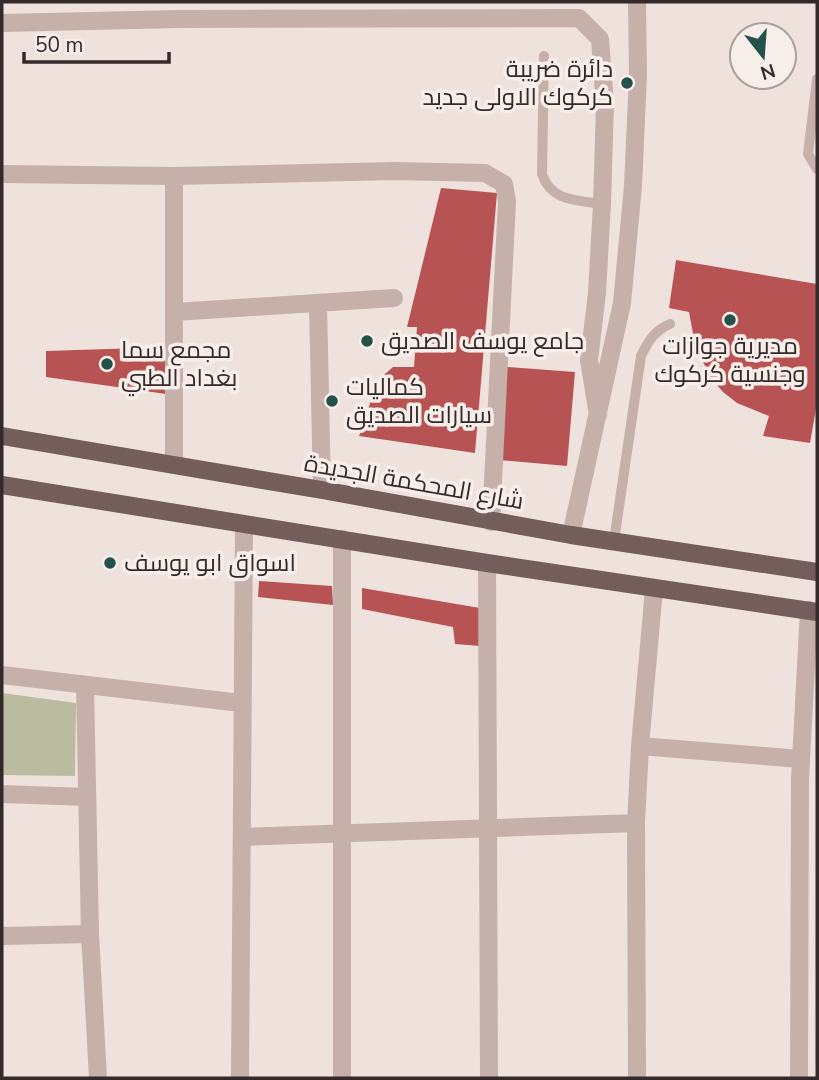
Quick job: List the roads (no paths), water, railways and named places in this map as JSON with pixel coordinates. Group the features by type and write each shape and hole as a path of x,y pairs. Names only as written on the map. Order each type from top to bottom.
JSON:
{"main road":[{"name":"شارع المحكمة الجديدة","path":"2,436 322,490 571,536 817,572"},
{"path":"2,485 654,589 813,611"}],"street":[{"path":"571,536 622,303 633,186 638,75 637,2"},
{"path":"2,23 179,10 579,18 600,39 605,104 597,293 589,360 598,415"},
{"path":"2,174 174,176 394,170 485,173 504,184 507,201 491,522"},
{"path":"174,176 174,465"},
{"path":"175,312 394,298"},
{"path":"318,303 322,490"},
{"path":"240,1078 244,525"},
{"path":"342,539 342,1078"},
{"path":"487,563 489,1078"},
{"path":"637,1078 636,823 654,589"},
{"path":"799,1078 808,952 809,781 801,759 813,611"},
{"path":"2,675 241,703"},
{"path":"86,686 90,934 98,1078"},
{"path":"640,746 801,759"},
{"path":"2,794 87,797"},
{"path":"242,838 636,823"},
{"path":"2,936 90,934"}],"lane":[{"path":"544,56 544,182 555,194 562,197 602,204"},
{"path":"817,79 814,127 808,154 817,169"},
{"path":"614,541 641,356 650,338 670,324"}],"place":[{"name":"دائرة ضريبة كركوك الاولی جدید","path":"627,83"},
{"name":"مديرية جوازات وجنسية كركوك","path":"730,320"},
{"name":"جامع يوسف الصديق","path":"367,341"},
{"name":"مجمع سما بغداد الطبي","path":"107,364"},
{"name":"كماليات سيارات الصديق","path":"332,401"},
{"name":"اسواق ابو يوسف","path":"110,563"}]}
